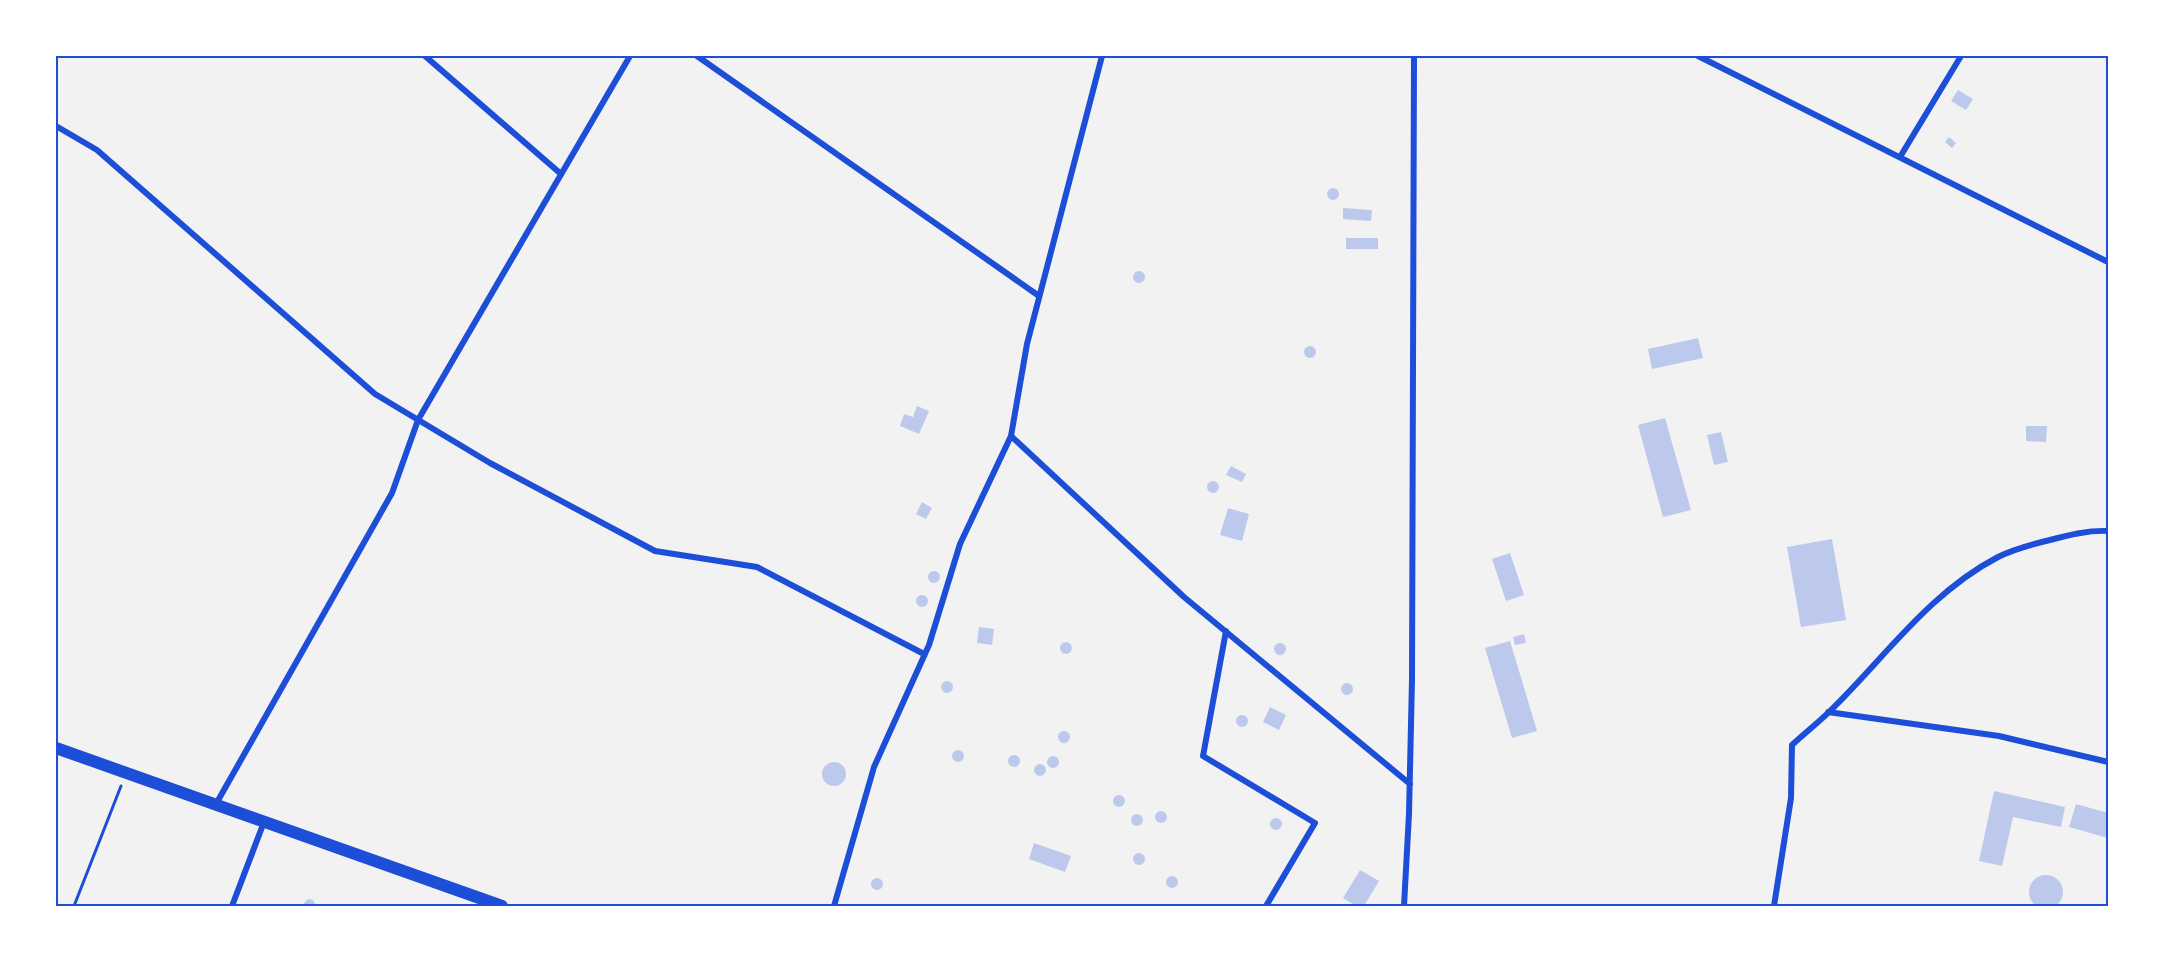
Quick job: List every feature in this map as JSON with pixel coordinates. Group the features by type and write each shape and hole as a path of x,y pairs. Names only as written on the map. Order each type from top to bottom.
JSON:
{"main road":[{"path":"56,748 502,906"}],"street":[{"path":"425,56 561,174"},
{"path":"216,805 392,493 418,420 630,56"},
{"path":"697,56 1039,296"},
{"path":"834,906 874,767 924,654 960,544 1011,436 1027,344 1102,56"},
{"path":"1404,906 1412,678 1414,56"},
{"path":"1698,56 2109,262"},
{"path":"1900,157 1961,56"},
{"path":"56,126 97,150 375,394 490,464 655,551 758,567 924,654"},
{"path":"1011,436 1184,597 1410,784"},
{"path":"1774,906 1791,798 1792,745 1828,712 1912,622 1970,574 1999,556 2034,544 2095,530 2109,531"},
{"path":"1226,631 1203,756 1315,824 1266,906"},
{"path":"1828,712 1999,736 2109,762"},
{"path":"232,906 264,822"}],"path":[{"path":"74,906 127,773"}],"building":[{"path":"1958,90 1973,99 1966,110 1951,101"},
{"path":"1949,137 1956,143 1952,148 1945,142"},
{"path":"1333,188 1339,194 1333,200 1327,194"},
{"path":"1343,208 1372,210 1371,221 1343,219"},
{"path":"1346,238 1378,238 1378,249 1346,249"},
{"path":"1139,271 1145,277 1139,283 1133,277"},
{"path":"1698,338 1703,358 1652,369 1648,349"},
{"path":"1310,346 1316,352 1310,358 1304,352"},
{"path":"917,406 929,411 919,434 900,426 904,414 913,417"},
{"path":"1665,418 1691,510 1663,517 1638,425"},
{"path":"2026,426 2047,426 2046,442 2026,441"},
{"path":"1721,432 1728,462 1714,465 1707,435"},
{"path":"1231,466 1246,474 1242,482 1226,475"},
{"path":"1213,481 1219,487 1213,493 1207,487"},
{"path":"922,502 932,508 926,519 916,514"},
{"path":"1228,508 1249,514 1242,541 1220,535"},
{"path":"1832,539 1846,620 1801,627 1787,547"},
{"path":"1510,553 1524,595 1506,601 1492,559"},
{"path":"934,571 940,577 934,583 928,577"},
{"path":"922,595 928,601 922,607 916,601"},
{"path":"979,627 994,629 992,645 977,643"},
{"path":"1524,634 1526,643 1515,645 1513,637"},
{"path":"1510,641 1537,731 1512,738 1485,648"},
{"path":"1066,642 1072,648 1066,654 1060,648"},
{"path":"1280,643 1286,649 1280,655 1274,649"},
{"path":"947,681 953,687 947,693 941,687"},
{"path":"1347,683 1353,689 1347,695 1341,689"},
{"path":"1270,707 1286,715 1279,730 1263,722"},
{"path":"1242,715 1248,721 1242,727 1236,721"},
{"path":"1064,731 1070,737 1064,743 1058,737"},
{"path":"958,750 964,756 958,762 952,756"},
{"path":"1014,755 1020,761 1014,767 1008,761"},
{"path":"1053,756 1059,762 1053,768 1047,762"},
{"path":"834,762 839,763 845,769 845,779 839,785 834,786 829,785 823,779 822,774 823,769 829,763"},
{"path":"1040,764 1046,770 1040,776 1034,770"},
{"path":"1994,791 2065,807 2061,827 2013,817 2002,866 1979,861"},
{"path":"1119,795 1125,801 1119,807 1113,801"},
{"path":"2076,804 2108,813 2108,838 2069,827"},
{"path":"1161,811 1167,817 1161,823 1155,817"},
{"path":"1137,814 1143,820 1137,826 1131,820"},
{"path":"1276,818 1282,824 1276,830 1270,824"},
{"path":"1034,843 1071,856 1065,872 1029,859"},
{"path":"1139,853 1145,859 1139,865 1133,859"},
{"path":"1360,870 1379,881 1364,906 1356,906 1343,898"},
{"path":"2046,875 2058,880 2063,892 2058,904 2046,909 2034,904 2029,892 2034,880"},
{"path":"1172,876 1178,882 1172,888 1166,882"},
{"path":"877,878 883,884 877,890 871,884"},
{"path":"308,899 313,900 316,906 304,906"}]}
